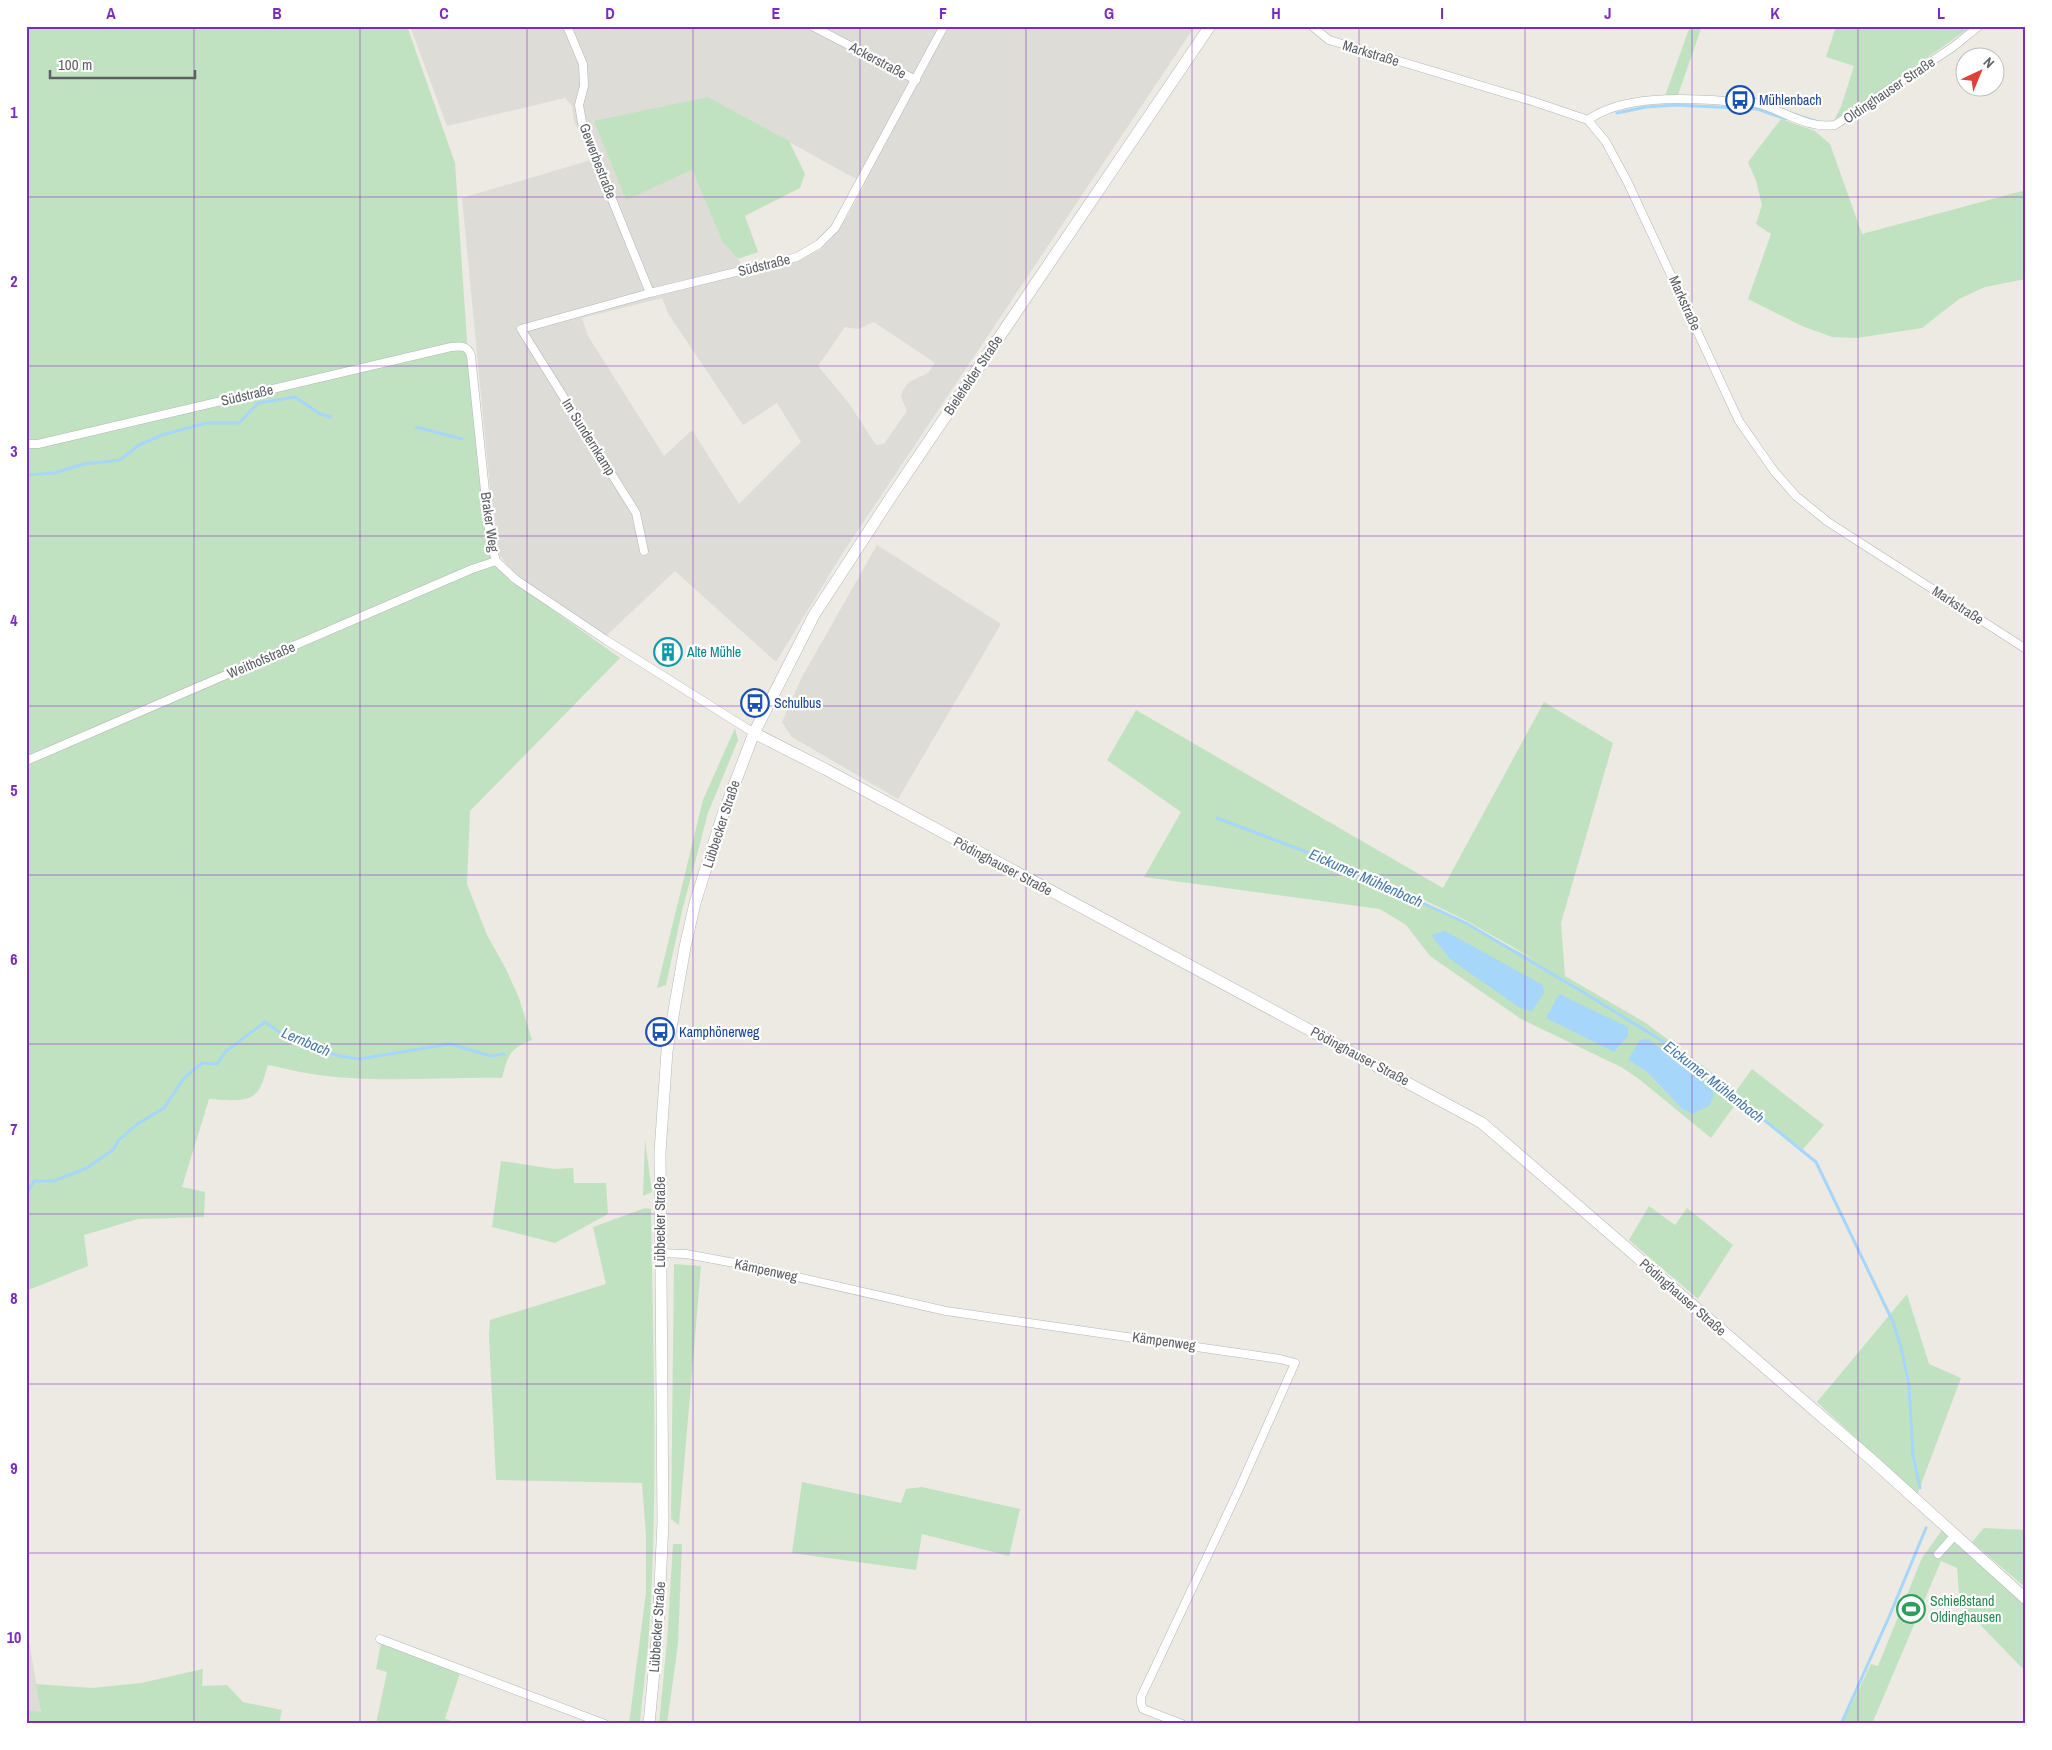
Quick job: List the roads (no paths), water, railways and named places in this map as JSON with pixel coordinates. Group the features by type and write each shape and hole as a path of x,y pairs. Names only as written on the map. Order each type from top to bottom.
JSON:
{"main road":[{"name":"Bielefelder Straße","path":"754,733 814,615 841,573 1210,26"},
{"name":"Lübbecker Straße","path":"649,1724 658,1629 663,1522 660,1152 667,1051 675,997 696,904 722,817 754,733"},
{"name":"Pödinghauser Straße","path":"754,733 825,769 1482,1123 1746,1350 2026,1599"}],"street":[{"name":"Gewerbestraße","path":"567,26 583,64 584,86 579,105 583,128 650,294"},
{"name":"Ackerstraße","path":"812,26 916,80"},
{"name":"Südstraße","path":"521,329 797,257 819,244 835,228 944,26"},
{"name":"Markstraße","path":"1312,26 1329,40 1544,104 1588,120 1606,142 1628,183 1739,421 1774,471 1796,496 1828,522 2026,649"},
{"name":"Oldinghauser Straße","path":"1588,120 1598,112 1620,106 1665,100 1700,99 1757,103 1813,126 1835,125 1953,47 1979,26"},
{"name":"Im Sundernkamp","path":"521,329 636,513 644,550"},
{"name":"Südstraße","path":"26,444 38,444 451,347 467,348"},
{"name":"Braker Weg","path":"467,348 471,356 490,539 496,561 515,579 606,640"},
{"name":"Weithofstraße","path":"26,760 472,569 496,561"},
{"name":"Pödinghauser Straße","path":"606,640 754,733"},
{"name":"Kämpenweg","path":"660,1253 686,1254 740,1264 946,1311 1139,1337 1295,1363 1239,1489 1141,1696 1143,1709 1182,1724"},
{"path":"1938,1554 1955,1535"},
{"path":"380,1639 605,1724"}],"water":[{"path":"1445,931 1543,985 1544,993 1532,1011 1520,1008 1450,959 1431,935"},
{"path":"1559,994 1628,1027 1628,1036 1614,1052 1546,1018"},
{"path":"1648,1039 1711,1087 1714,1095 1709,1106 1692,1114 1682,1109 1647,1072 1628,1060 1640,1040"}],"waterway":[{"path":"1617,113 1646,107 1675,105 1757,109 1786,119"},
{"path":"1793,114 1818,122"},
{"path":"26,475 54,473 84,464 120,460 139,445 162,435 206,423 239,423 258,403 295,397 320,414 331,417"},
{"path":"416,427 462,439"},
{"name":"Eickumer Mühlenbach","path":"1217,818 1336,863 1466,923 1680,1052 1816,1162 1893,1322 1901,1347 1909,1385 1913,1455 1920,1488"},
{"name":"Lernbach","path":"26,1195 34,1181 54,1181 87,1168 113,1150 118,1141 136,1125 164,1108 184,1078 202,1063 217,1064 225,1052 265,1022 288,1038 339,1056 359,1059 450,1044 491,1056 504,1054"},
{"name":"Eickumer Mühlenbach","path":"1841,1724 1926,1528"}],"place":[{"name":"Mühlenbach","path":"1740,100"},
{"name":"Alte Mühle","path":"668,652"},
{"name":"Schulbus","path":"755,703"},
{"name":"Kamphönerweg","path":"660,1032"},
{"name":"Schießstand Oldinghausen","path":"1911,1609"}]}
